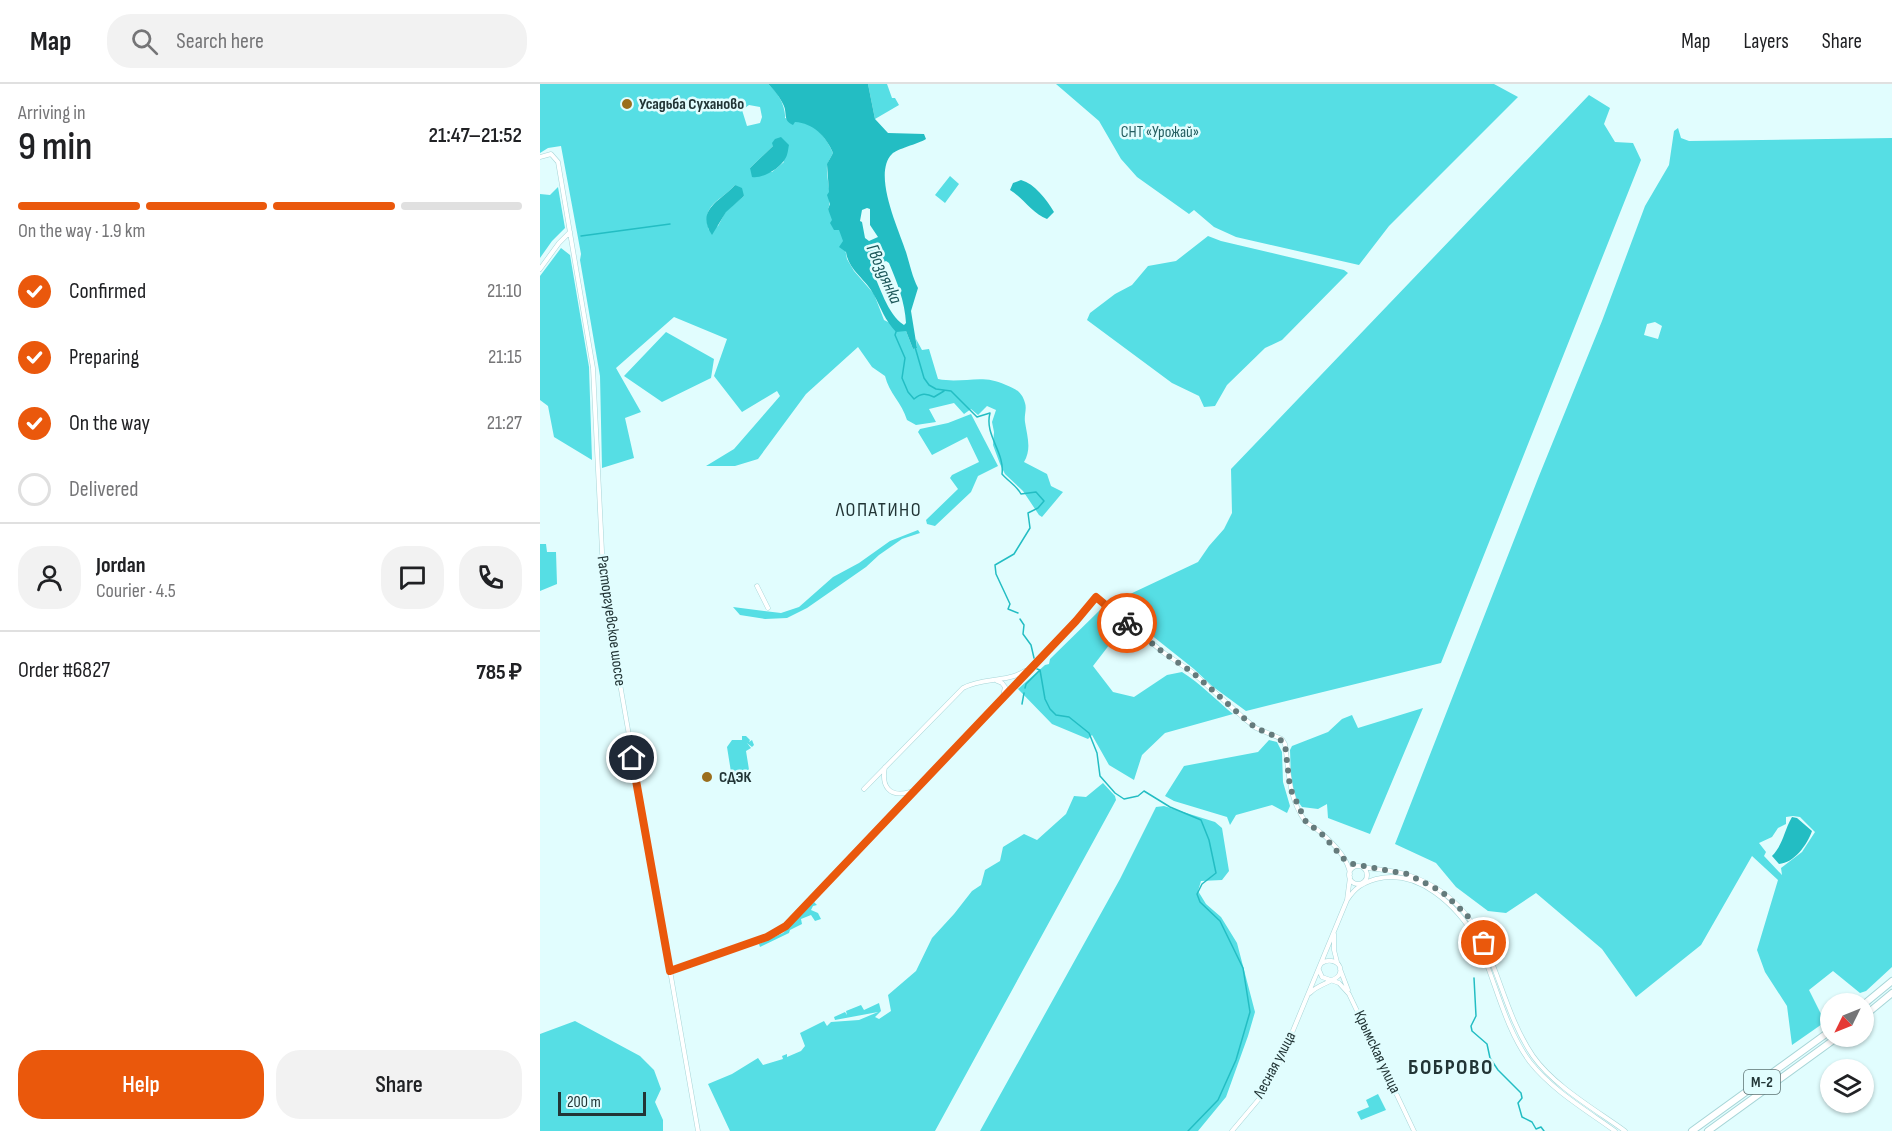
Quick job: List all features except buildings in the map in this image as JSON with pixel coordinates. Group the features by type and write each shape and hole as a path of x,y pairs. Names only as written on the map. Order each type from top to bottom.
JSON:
{"highway":[{"path":"1874,996 1892,981"},
{"path":"1874,1008 1892,993"},
{"name":"М-2","path":"1692,1131 1820,1038"},
{"name":"М-2","path":"1708,1131 1824,1047"}],"street":[{"name":"Расторгуевское шоссе","path":"540,157 551,154 558,162 570,232 592,368 604,592 698,1131"},
{"path":"540,269 570,232"},
{"path":"757,586 768,608"},
{"path":"670,971 780,930 1076,621 1096,597 1164,653 1192,672 1256,728 1282,740 1285,744 1290,788 1297,805 1306,822 1321,833 1344,859 1354,883 1360,884 1383,877 1401,878 1425,887 1451,906 1470,927 1477,940 1514,1033 1530,1061 1548,1081 1615,1131"},
{"path":"864,789 963,688 980,680 1011,678 1035,663"},
{"path":"994,680 1005,687 1001,699"},
{"path":"885,766 883,778 890,790 899,794 912,791"},
{"path":"1344,859 1360,866 1407,874 1441,891 1467,915 1484,943 1520,1032 1534,1058 1552,1077 1625,1131"},
{"path":"1347,900 1351,869 1360,866"},
{"path":"1347,900 1367,875 1360,866"},
{"name":"Лесная улица","path":"1232,1131 1267,1088 1310,993 1347,900"},
{"path":"1335,929 1334,950 1349,994"},
{"path":"1310,993 1318,985 1333,980 1340,972 1339,966 1334,961 1323,962 1319,967 1322,977 1333,980"},
{"name":"Крымская улица","path":"1333,980 1343,986 1349,994 1414,1131"}],"green space":[{"path":"540,84 768,84 780,99 785,118 813,126 822,134 831,148 833,153 827,166 830,199 828,209 842,233 847,259 874,294 884,320 906,331 913,349 917,348 916,339 922,350 929,349 938,379 989,380 1018,391 1026,405 1028,447 1024,462 1047,474 1051,486 1063,492 1042,517 1039,515 1023,491 1005,474 1000,464 993,445 992,422 996,410 987,406 978,415 971,409 964,414 954,403 929,409 936,422 916,425 907,420 885,376 872,367 858,347 806,394 758,459 735,466 706,466 734,449 780,396 777,391 742,412 714,376 727,339 674,317 616,368 641,412 625,418 634,458 602,468 600,376 561,146 548,148 540,153","holes":["749,105 760,107 762,117 760,123 747,126 742,110","773,146 784,162 772,172 750,168","735,185 744,196 726,211 718,226 709,230 707,221 710,209"]},
{"path":"868,84 887,84 892,98 895,98 899,105 875,119"},
{"name":"СНТ «Урожай»","path":"1056,84 1494,84 1518,97 1389,226 1359,265 1236,237 1214,227 1194,210 1189,214 1137,177 1121,159 1099,121"},
{"path":"1589,95 1610,108 1604,124 1615,142 1633,143 1641,160 1441,663 1246,711 1111,603 1198,562 1224,529 1232,513 1231,469"},
{"path":"1678,128 1681,138 1689,141 1892,138 1892,967 1866,991 1860,993 1833,971 1809,990 1820,1012 1820,1025 1792,1045 1787,1006 1765,972 1757,950 1778,880 1752,856 1701,945 1636,997 1602,949 1536,893 1506,913 1488,911 1456,887 1436,863 1395,844 1602,321 1645,206 1669,165 1674,131","holes":["1655,322 1662,326 1658,339 1644,335 1647,324","1786,817 1800,817 1815,832 1802,852 1781,868 1782,875 1764,856 1766,852 1759,843 1772,837 1778,828 1786,824"]},
{"path":"950,176 959,184 945,203 935,195"},
{"path":"558,187 565,228 540,258 540,194 550,195"},
{"path":"1208,236 1344,270 1348,273 1282,340 1265,348 1227,385 1215,406 1204,407 1199,396 1172,383 1087,320 1090,313 1115,294 1132,285 1148,266 1176,261"},
{"path":"561,248 570,255 589,367 592,460 554,437 548,406 540,400 540,276"},
{"path":"666,332 714,359 711,378 662,402 624,376"},
{"path":"971,414 998,466 978,476 971,492 935,526 927,524 926,520 958,489 950,478 952,475 979,462 967,437 932,455 918,432 920,429 948,423"},
{"path":"918,530 920,533 902,539 807,608 787,618 765,619 740,615 733,607 781,613 799,607 833,577 859,563 890,541"},
{"path":"540,544 546,544 547,552 556,552 557,584 540,591"},
{"path":"1100,610 1123,627 1093,666 1113,692 1134,697 1167,675 1182,672 1202,686 1233,714 1165,733 1142,755 1134,780 1109,765 1092,735 1088,739 1052,724 1018,689 1049,664 1050,659"},
{"path":"1423,708 1370,834 1328,818 1327,804 1318,809 1302,807 1295,794 1292,780 1290,750 1292,746 1328,732 1342,719 1352,715 1358,728"},
{"path":"742,736 746,736 749,742 752,740 754,745 752,747 747,743 751,748 746,751 750,776 748,774 739,778 731,772 727,747 732,740 742,740"},
{"path":"1269,740 1277,742 1282,752 1283,782 1290,806 1287,813 1272,805 1236,815 1230,825 1227,817 1174,801 1165,796 1184,766 1258,752"},
{"path":"1103,783 1116,800 935,1131 730,1131 708,1084 732,1074 758,1058 763,1065 783,1059 782,1056 787,1054 787,1057 801,1051 805,1046 800,1033 824,1021 827,1026 831,1022 859,1020 878,1012 835,1020 834,1017 845,1012 847,1015 846,1011 861,1005 864,1010 879,1003 881,1011 875,1017 879,1019 891,1011 888,995 916,971 932,938 972,891 981,885 985,870 1000,861 1003,847 1024,834 1037,840 1066,814 1074,796 1086,797"},
{"path":"1164,806 1215,822 1222,828 1229,871 1222,880 1201,881 1198,891 1206,904 1221,917 1237,943 1255,1012 1226,1097 1198,1131 980,1131 1120,879 1156,807"},
{"path":"814,902 817,905 811,910 818,913 821,919 815,921 811,915 801,919 802,924 790,930 789,933 760,947 759,944 783,933"},
{"path":"575,1021 640,1056 654,1070 661,1089 655,1102 663,1120 663,1131 540,1131 540,1034"},
{"path":"1378,1094 1386,1110 1361,1120 1357,1112 1369,1107 1366,1100"}],"shaded area":[{"path":"768,84 868,84 875,119 888,133 924,134 926,139 892,154 887,163 885,175 893,217 918,288 911,311 917,348 913,349 906,331 896,332 892,327 871,289 854,270 846,252 839,247 843,241 839,230 834,230 830,223 832,220 828,209 830,204 827,195 829,192 827,164 833,153 830,147 823,136 813,128 802,123 795,122 793,125 786,119 783,104","holes":["870,209 870,225 878,237 869,241 865,238 860,221 862,210","886,261 898,285 905,315 904,325 888,307 871,268"]},
{"path":"781,137 789,145 783,162 766,175 752,177 750,168 773,146 775,139"},
{"path":"1021,180 1035,188 1051,207 1054,212 1047,219 1010,190 1013,183"},
{"path":"735,185 742,188 744,196 726,212 712,235 706,218 708,212"},
{"path":"1792,817 1797,818 1812,831 1807,842 1795,857 1779,864 1772,856 1779,847"}],"waterway":[{"path":"581,236 670,224"},
{"path":"896,332 895,335 905,358 902,378 908,392 914,399 924,394 934,397 944,391"},
{"name":"Гвоздянка","path":"915,347 924,378 929,385 936,389 951,391 977,417 990,413 990,429 1001,458 1002,474 1021,494 1036,492 1044,501 1038,508 1028,513 1030,528 1014,554 995,565 996,574 1010,604 1008,609 1018,613"},
{"name":"Гвоздянка","path":"1020,619 1024,625 1023,634 1031,645 1034,658"},
{"name":"Гвоздянка","path":"1025,688 1040,670 1037,669"},
{"path":"1040,670 1045,699 1050,709 1056,715 1069,717 1089,733 1097,753 1100,776 1115,793 1124,799 1138,796 1144,791 1170,807 1201,820 1209,840 1216,873 1202,884 1197,894 1200,902 1220,921 1243,968 1250,1012 1236,1060 1218,1100 1188,1131"},
{"name":"Гвоздянка","path":"1022,704 1024,693"},
{"name":"Гвоздянка","path":"1474,978 1476,1016 1471,1026 1472,1031 1487,1044 1490,1058 1498,1070 1521,1093 1522,1098 1518,1103 1522,1117 1532,1122 1536,1129 1541,1127 1544,1131"}],"way so far":[{"path":"1127,623 1192,672 1256,728 1282,740 1286,750 1290,788 1297,805 1306,822 1321,833 1344,859 1358,866 1407,874 1441,891 1467,915 1484,943"}],"place":[{"name":"Усадьба Суханово","path":"627,104"},
{"name":"СДЭК","path":"707,777"}],"district":[{"name":"ЛОПАТИНО","path":"879,510"},
{"name":"БОБРОВО","path":"1451,1067"}],"route":[{"path":"632,758 670,971 767,937 786,926 1076,621 1096,597 1127,623"}]}
